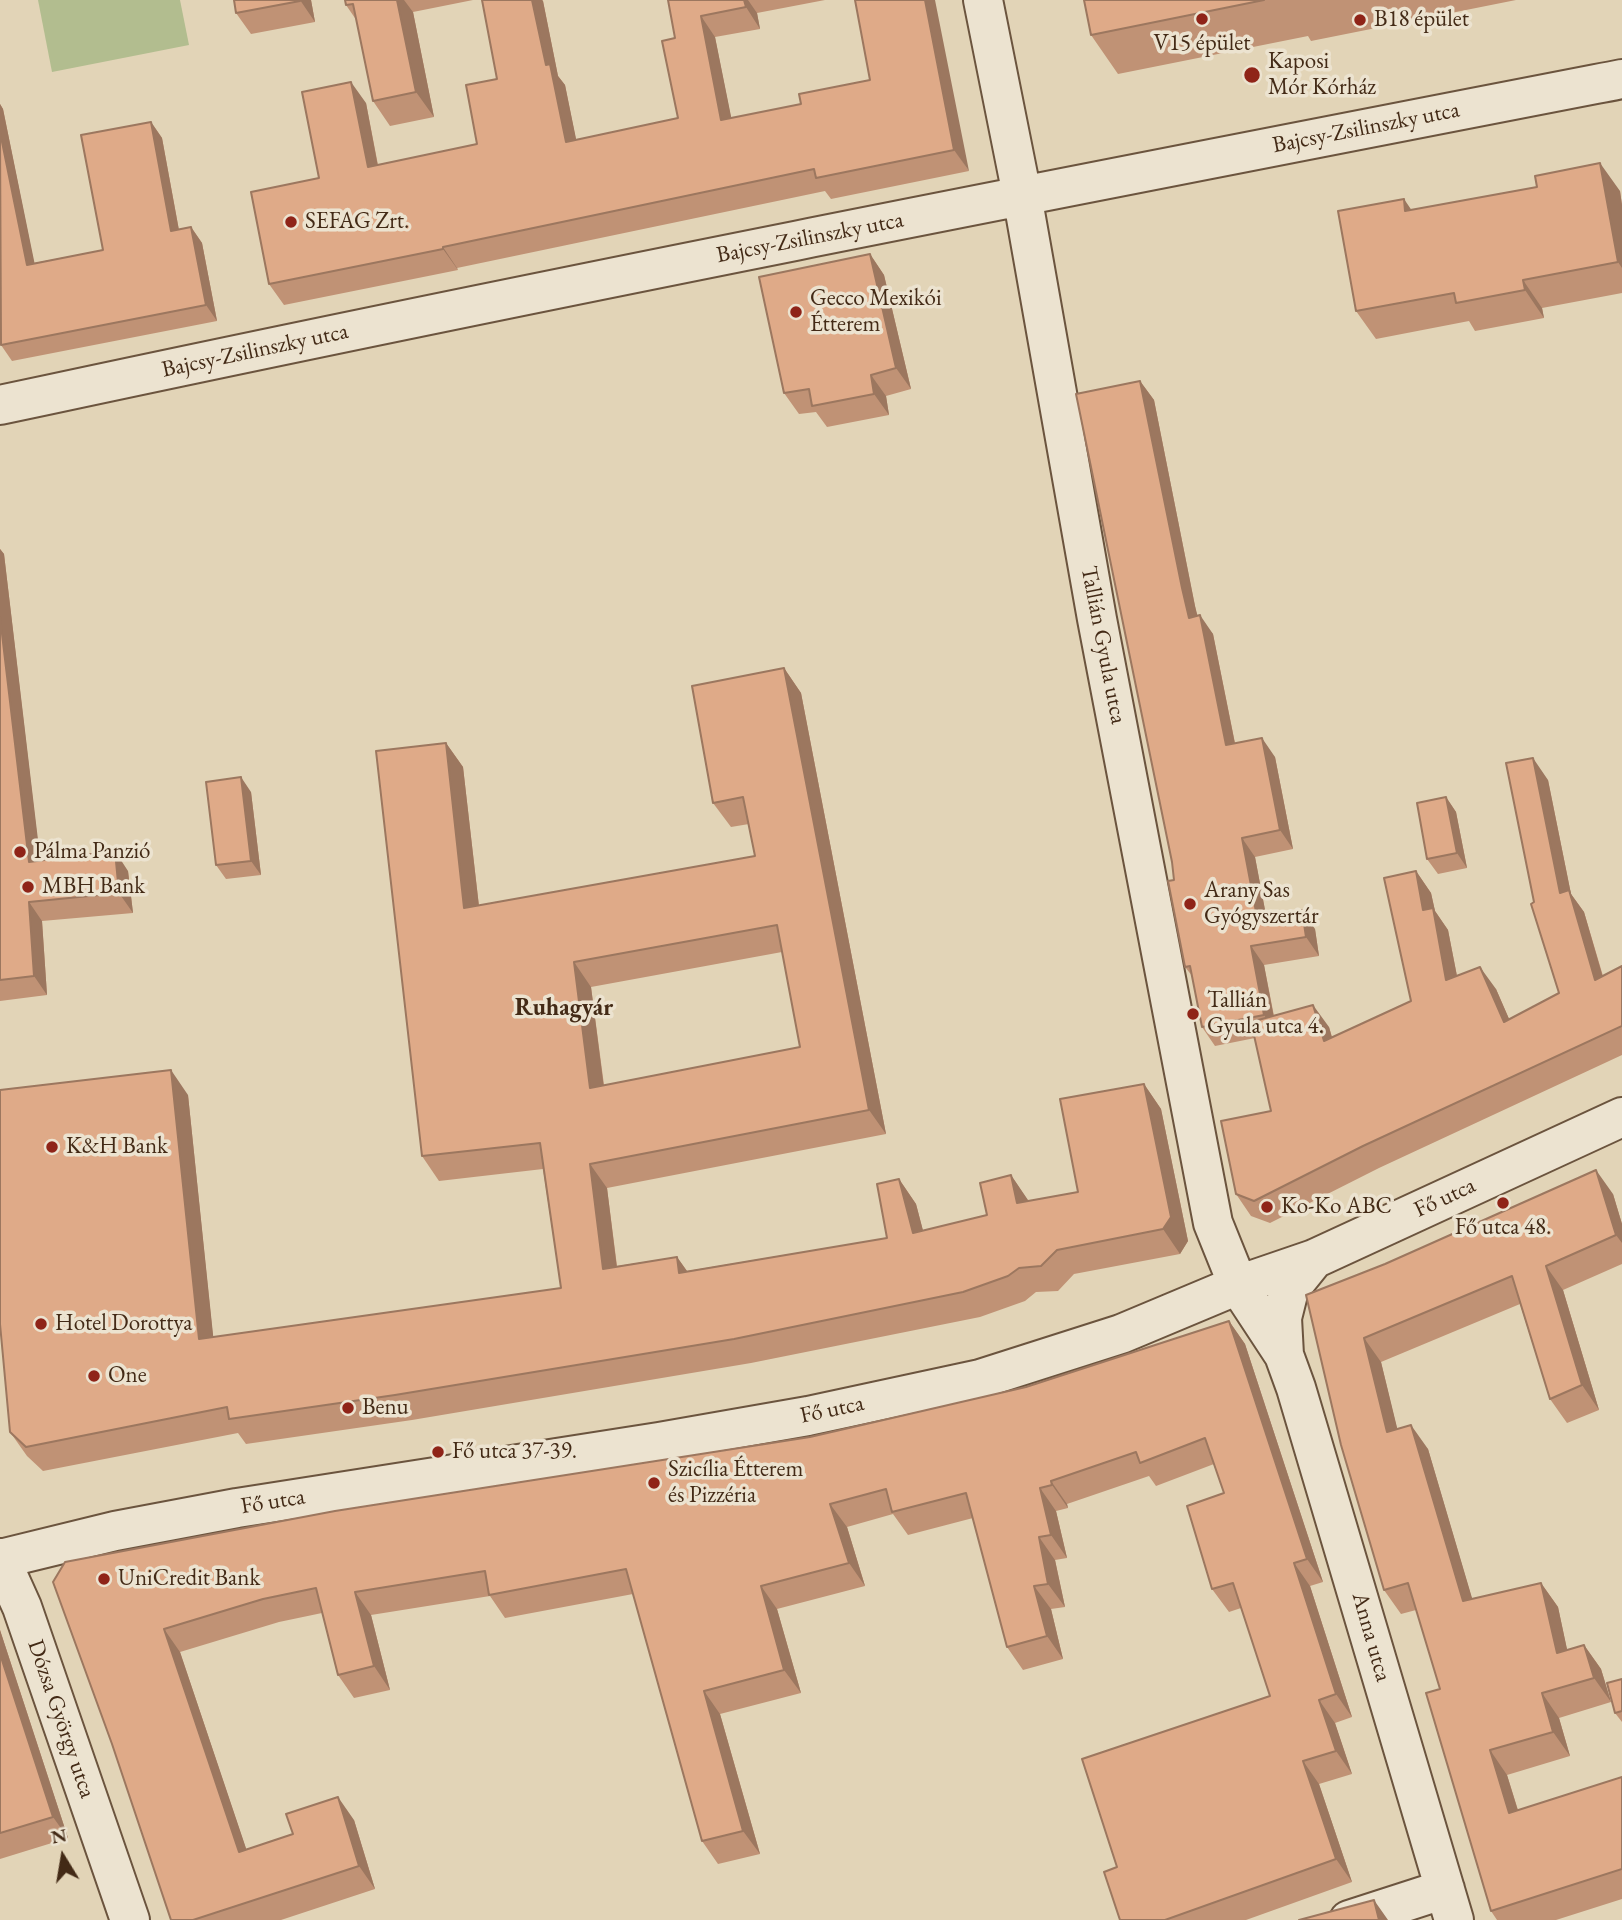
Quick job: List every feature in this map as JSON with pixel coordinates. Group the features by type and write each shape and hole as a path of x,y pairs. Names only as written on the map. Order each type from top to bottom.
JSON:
{"street":[{"name":"Tallián Gyula utca","path":"983,0 1022,195 1097,619 1213,1223 1238,1285"},
{"name":"Bajcsy-Zsilinszky utca","path":"0,405 278,345 1022,195 1622,79"},
{"name":"Fő utca","path":"0,1558 115,1531 237,1507 740,1428 980,1379 1121,1334 1238,1285 1314,1259 1622,1117"},
{"name":"Anna utca","path":"1284,1355 1282,1318 1289,1290 1314,1259"},
{"name":"Anna utca","path":"1238,1285 1284,1355 1296,1388 1450,1905"},
{"name":"Dózsa György utca","path":"0,1558 22,1607 130,1920"},
{"path":"1349,1920 1450,1905"}],"green space":[{"path":"38,0 180,0 189,45 52,72"}],"building":[{"path":"234,0 300,0 300,1 236,13"},
{"path":"345,0 397,0 416,92 373,101 353,4 346,5"},
{"path":"482,0 532,0 546,65 550,64 566,142 678,118 662,41 675,38 668,0 744,0 746,7 701,16 721,120 801,104 799,94 870,80 855,0 925,0 954,150 816,178 814,169 269,284 251,192 319,178 302,92 351,82 368,167 477,144 466,85 497,79"},
{"path":"1084,0 1264,0 1091,35"},
{"path":"151,122 171,231 191,227 206,305 1,345 0,132 27,265 103,250 81,135"},
{"path":"1600,163 1618,262 1523,280 1525,290 1456,303 1454,293 1356,311 1338,211 1404,199 1405,211 1537,187 1535,176"},
{"path":"870,254 896,368 871,375 874,394 812,406 809,389 784,393 759,277"},
{"path":"1140,381 1189,618 1200,615 1226,745 1262,738 1280,830 1242,838 1257,917 1302,910 1306,937 1251,946 1264,1015 1202,1027 1190,966 1185,967 1168,881 1174,880 1172,862 1076,394"},
{"path":"0,617 29,862 115,851 119,893 29,902 34,976 0,980"},
{"path":"784,668 869,1110 590,1164 603,1269 677,1257 679,1273 887,1238 877,1184 899,1179 913,1233 987,1215 980,1183 1011,1175 1017,1203 1078,1192 1060,1099 1144,1084 1171,1217 1163,1229 1057,1250 1041,1266 1019,1268 1008,1276 963,1292 734,1339 395,1395 229,1419 227,1407 26,1447 10,1432 0,1324 0,1090 171,1070 199,1339 561,1288 540,1143 422,1156 376,751 446,743 464,908 755,856 743,797 713,803 692,686","holes":["777,925 800,1047 590,1088 574,962"]},
{"path":"1533,758 1560,893 1569,890 1595,980 1622,966 1622,1026 1363,1146 1254,1201 1236,1194 1221,1121 1271,1111 1251,1022 1313,1005 1324,1041 1411,1001 1384,878 1416,871 1423,910 1433,908 1446,980 1480,967 1504,1022 1559,993 1531,904 1534,902 1506,763"},
{"path":"241,777 251,861 216,865 206,782"},
{"path":"1446,797 1457,853 1427,859 1417,803"},
{"path":"1596,1170 1616,1235 1546,1266 1582,1385 1550,1399 1512,1276 1364,1338 1387,1432 1411,1425 1463,1601 1541,1583 1557,1653 1584,1645 1594,1678 1542,1693 1553,1732 1490,1750 1509,1813 1622,1777 1622,1869 1491,1911 1426,1693 1440,1689 1408,1583 1384,1590 1341,1445 1306,1295 1385,1264"},
{"path":"1229,1321 1307,1559 1294,1563 1336,1694 1319,1700 1336,1751 1303,1761 1336,1859 1165,1920 1120,1920 1104,1872 1117,1867 1082,1759 1270,1696 1233,1583 1212,1589 1187,1506 1224,1493 1205,1438 1140,1463 1136,1452 1051,1481 1052,1485 1040,1488 1051,1535 1039,1537 1048,1584 1034,1586 1047,1636 1007,1647 966,1493 892,1512 886,1489 830,1504 849,1563 761,1586 784,1670 704,1691 743,1831 702,1841 626,1569 489,1595 485,1571 355,1592 374,1666 338,1675 316,1588 263,1599 164,1629 239,1852 293,1834 286,1814 338,1797 359,1866 193,1920 171,1920 112,1744 53,1582 65,1562 335,1511 810,1437 1026,1387"},
{"path":"0,1654 53,1817 0,1833"},
{"path":"1622,1679 1622,1711 1615,1713 1607,1683"},
{"path":"1374,1900 1379,1920 1299,1920"}],"place":[{"name":"V15 épület","path":"1202,19"},
{"name":"B18 épület","path":"1360,20"},
{"name":"Kaposi Mór Kórház","path":"1252,75"},
{"name":"SEFAG Zrt.","path":"291,222"},
{"name":"Gecco Mexikói Étterem","path":"796,312"},
{"name":"Pálma Panzió","path":"20,852"},
{"name":"MBH Bank","path":"28,887"},
{"name":"Arany Sas Gyógyszertár","path":"1190,904"},
{"name":"Tallián Gyula utca 4.","path":"1193,1014"},
{"name":"K&H Bank","path":"52,1147"},
{"name":"Fő utca 48.","path":"1503,1203"},
{"name":"Ko-Ko ABC","path":"1267,1207"},
{"name":"Hotel Dorottya","path":"41,1324"},
{"name":"One","path":"94,1376"},
{"name":"Benu","path":"348,1408"},
{"name":"Fő utca 37-39.","path":"438,1452"},
{"name":"Szicília Étterem és Pizzéria","path":"654,1483"},
{"name":"UniCredit Bank","path":"104,1579"}],"district":[{"name":"Ruhagyár","path":"564,1008"}]}
